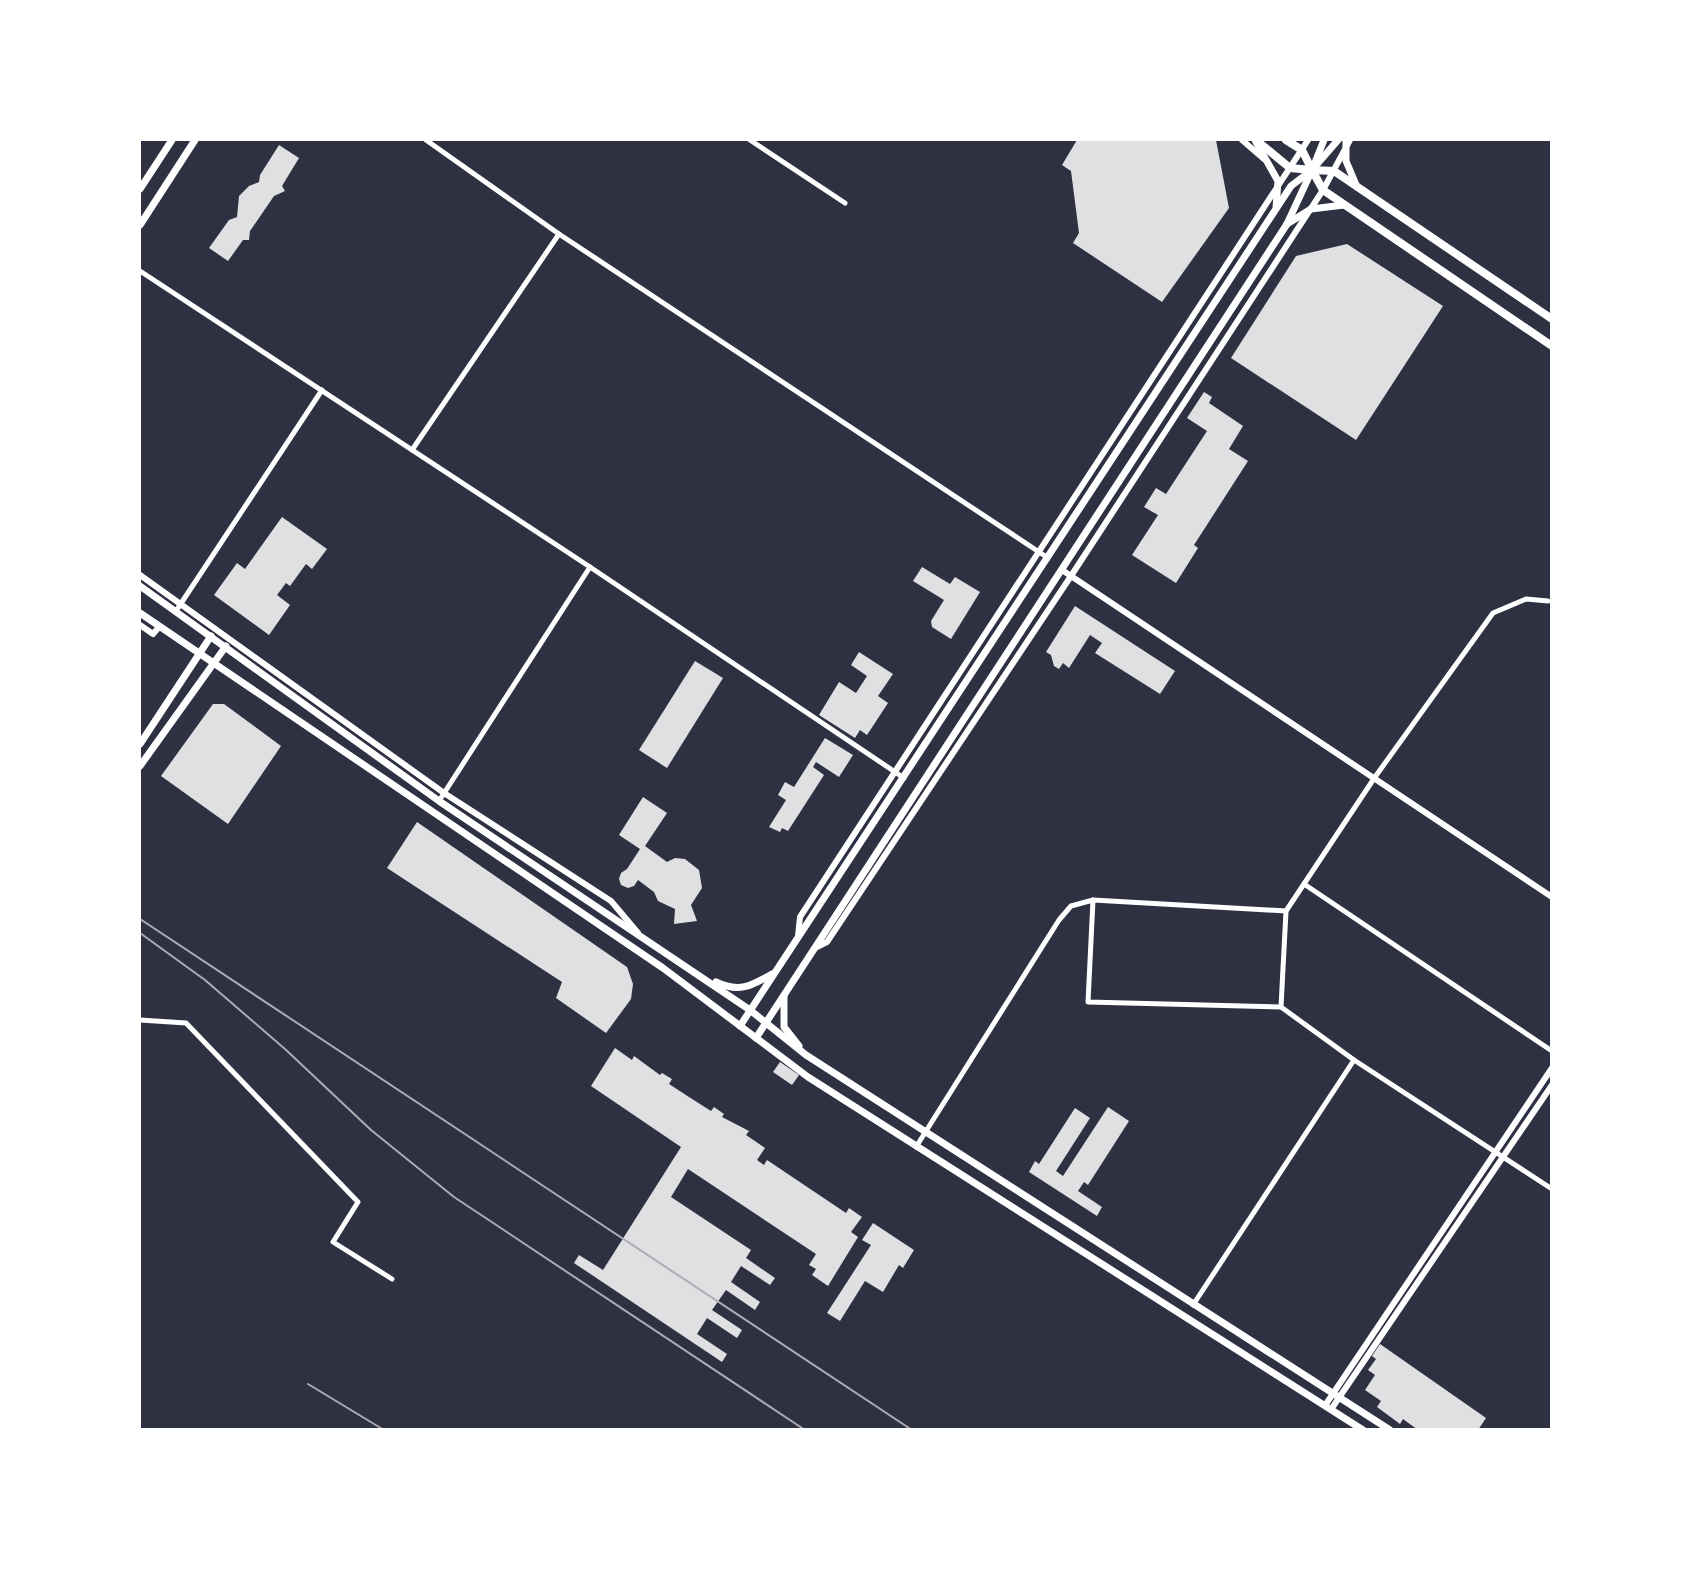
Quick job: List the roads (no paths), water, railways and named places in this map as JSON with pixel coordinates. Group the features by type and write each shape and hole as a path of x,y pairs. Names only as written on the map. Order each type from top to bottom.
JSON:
{"main road":[{"path":"140,189 172,140"},
{"path":"140,225 195,140"},
{"path":"1255,140 1272,166 1278,181 1275,210"},
{"path":"1255,140 1290,168 1334,171 1551,319"},
{"path":"1286,140 1302,150 1323,190 1551,346"},
{"path":"756,1038 1287,224 1324,140"},
{"path":"740,1026 1291,186 1312,170 1338,140"},
{"path":"1348,142 1346,161 1357,187"},
{"path":"1287,224 1311,209 1344,205"},
{"path":"140,586 439,801 695,971 750,1010 806,1055 1193,1305 1338,1394 1390,1430"},
{"path":"140,613 213,665 663,968 808,1077 1329,1406 1363,1430"},
{"path":"140,744 211,636"},
{"path":"140,766 226,646"},
{"path":"695,971 730,989 750,986 774,973"},
{"path":"784,995 784,1027 806,1055"}],"street":[{"path":"426,140 559,234 1048,558"},
{"path":"750,140 845,203"},
{"path":"1242,140 1272,166"},
{"path":"798,937 800,917 1308,140"},
{"path":"814,948 827,942 1071,576 1311,209 1348,142"},
{"path":"412,450 559,234"},
{"path":"140,271 590,567 904,778"},
{"path":"176,611 322,390"},
{"path":"439,801 590,567"},
{"path":"1062,570 1375,777 1551,897"},
{"path":"140,575 444,793 611,901 641,936"},
{"path":"1281,1006 1286,911 1375,777 1493,613 1526,599 1548,601"},
{"path":"140,625 153,634 159,627"},
{"path":"1304,884 1551,1051"},
{"path":"916,1147 1059,920 1071,906 1093,900 1286,911"},
{"path":"1093,900 1088,1002 1281,1006 1354,1060 1551,1188"},
{"path":"140,1020 186,1023 202,1039 358,1202 333,1242 392,1279"},
{"path":"1193,1305 1354,1060"},
{"path":"1338,1394 1551,1068"},
{"path":"1329,1406 1551,1085"}],"railway":[{"path":"140,919 912,1430"},
{"path":"140,933 205,980 285,1049 371,1130 454,1197 805,1430"},
{"path":"308,1384 384,1430"}]}
